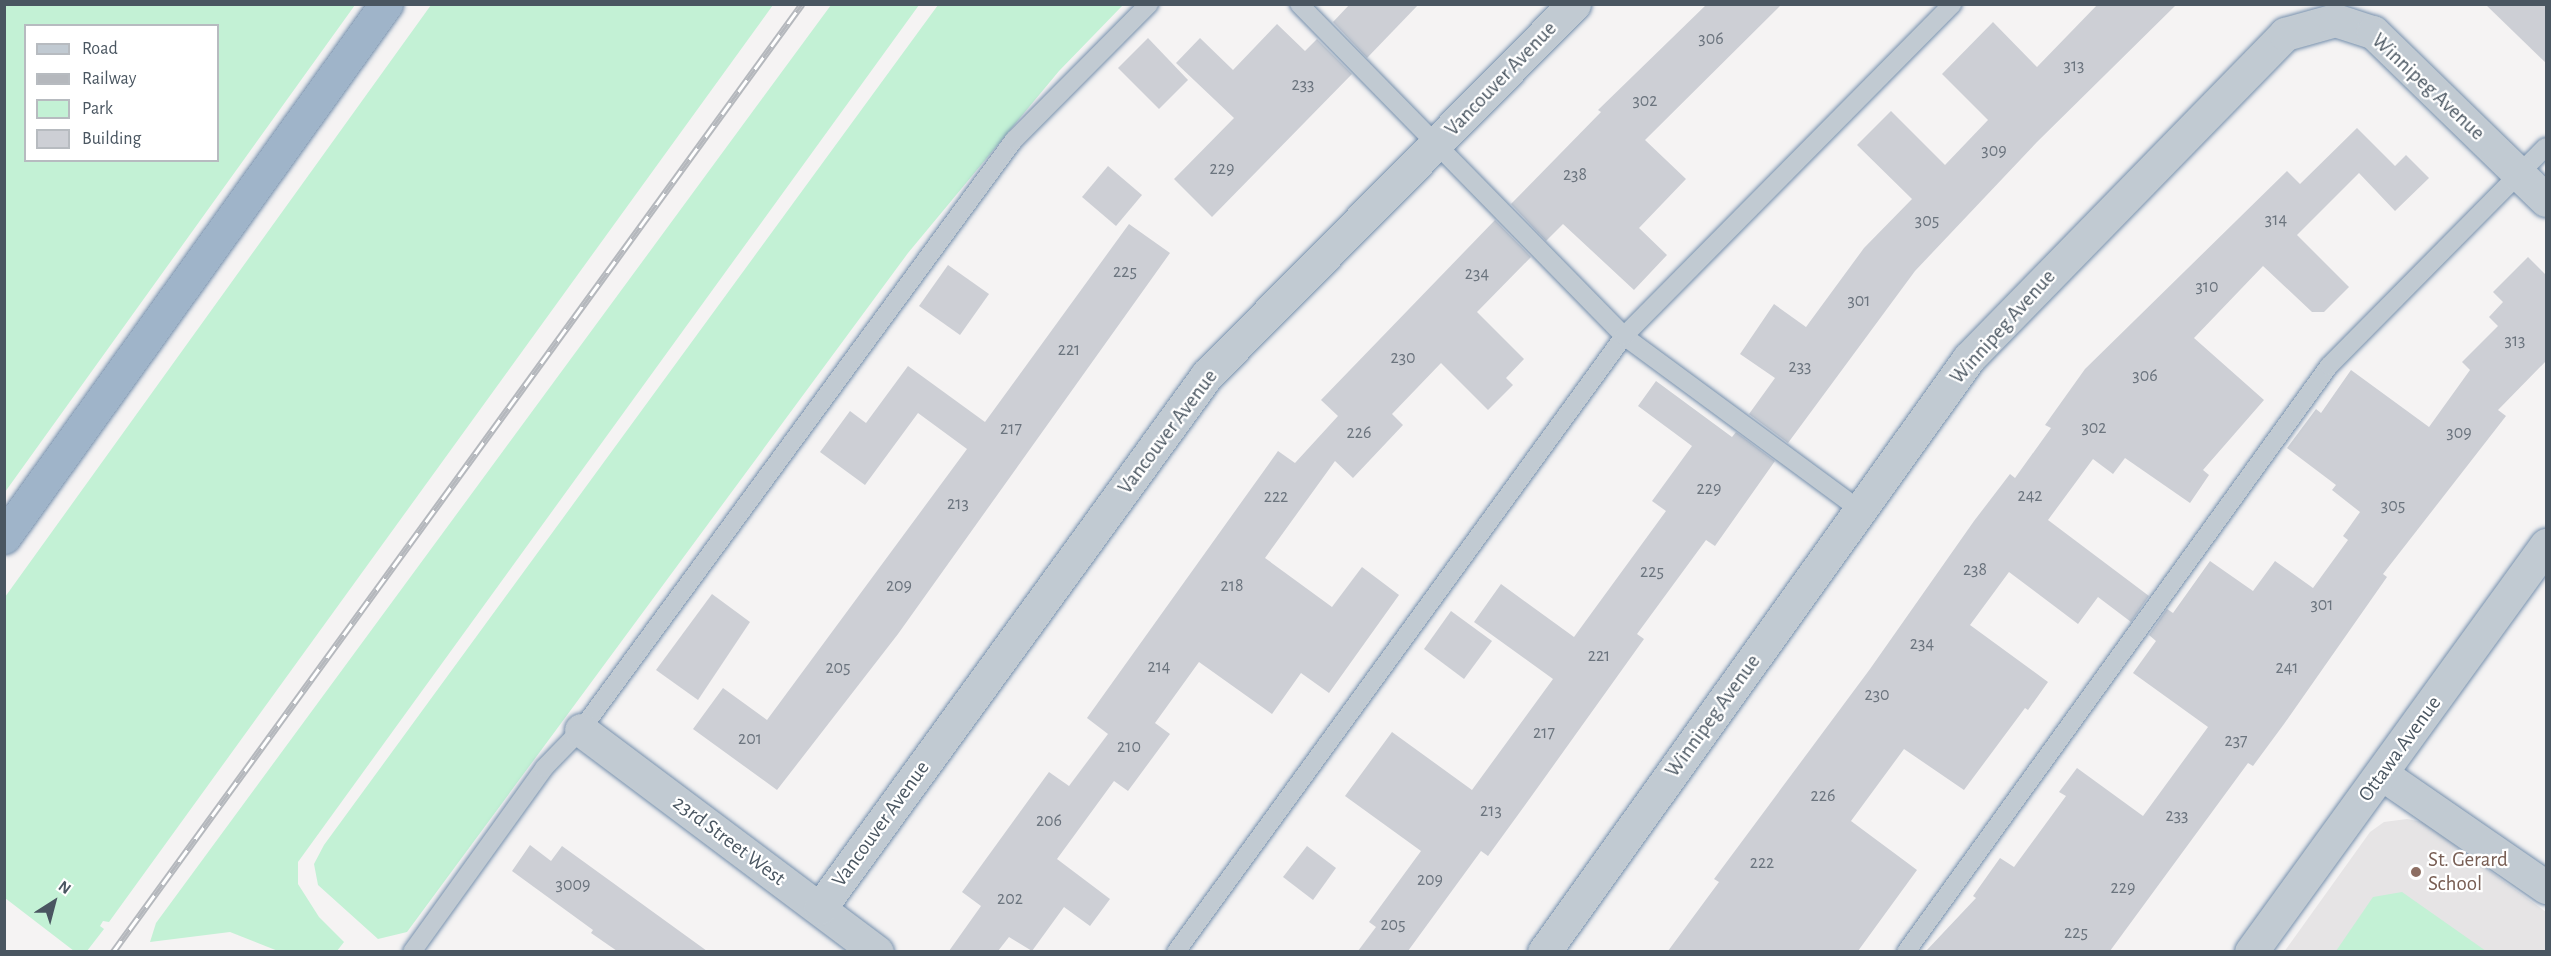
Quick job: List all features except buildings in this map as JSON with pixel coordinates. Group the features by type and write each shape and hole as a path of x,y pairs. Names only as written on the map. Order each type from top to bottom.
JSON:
{"highway":[{"path":"4,537 386,4"}],"street":[{"name":"Vancouver Avenue","path":"820,908 1207,375 1574,4"},
{"name":"Winnipeg Avenue","path":"1544,951 1969,358 2285,34 2335,20 2373,32 2547,200"},
{"name":"Ottawa Avenue","path":"2251,951 2547,545"},
{"name":"23rd Street West","path":"581,730 877,951"},
{"path":"2382,774 2547,887"}],"lane":[{"path":"412,951 544,768 581,730 1014,140 1149,4"},
{"path":"1299,4 1438,143 1624,336 1860,510"},
{"path":"1176,951 1624,336 1952,4"},
{"path":"1906,951 2329,366 2547,147"}],"shaded area":[{"name":"St. Gerard School","path":"2407,819 2423,822 2546,912 2546,951 2284,952 2370,832 2384,822"}],"green space":[{"path":"4,5 355,5 5,492"},
{"path":"431,5 773,5 109,922 103,921 100,926 104,929 87,951 74,951 5,898 5,597"},
{"path":"831,5 919,5 298,862 298,884 319,917 344,942 337,951 278,951 230,932 150,942 156,923"},
{"path":"938,5 1123,5 1059,71 908,253 407,932 378,939 318,885 314,864 324,845"},
{"path":"2402,892 2486,951 2336,951 2373,897"}],"railway":[{"path":"113,952 802,4"}],"place":[{"name":"St. Gerard School","path":"2416,872"}]}
